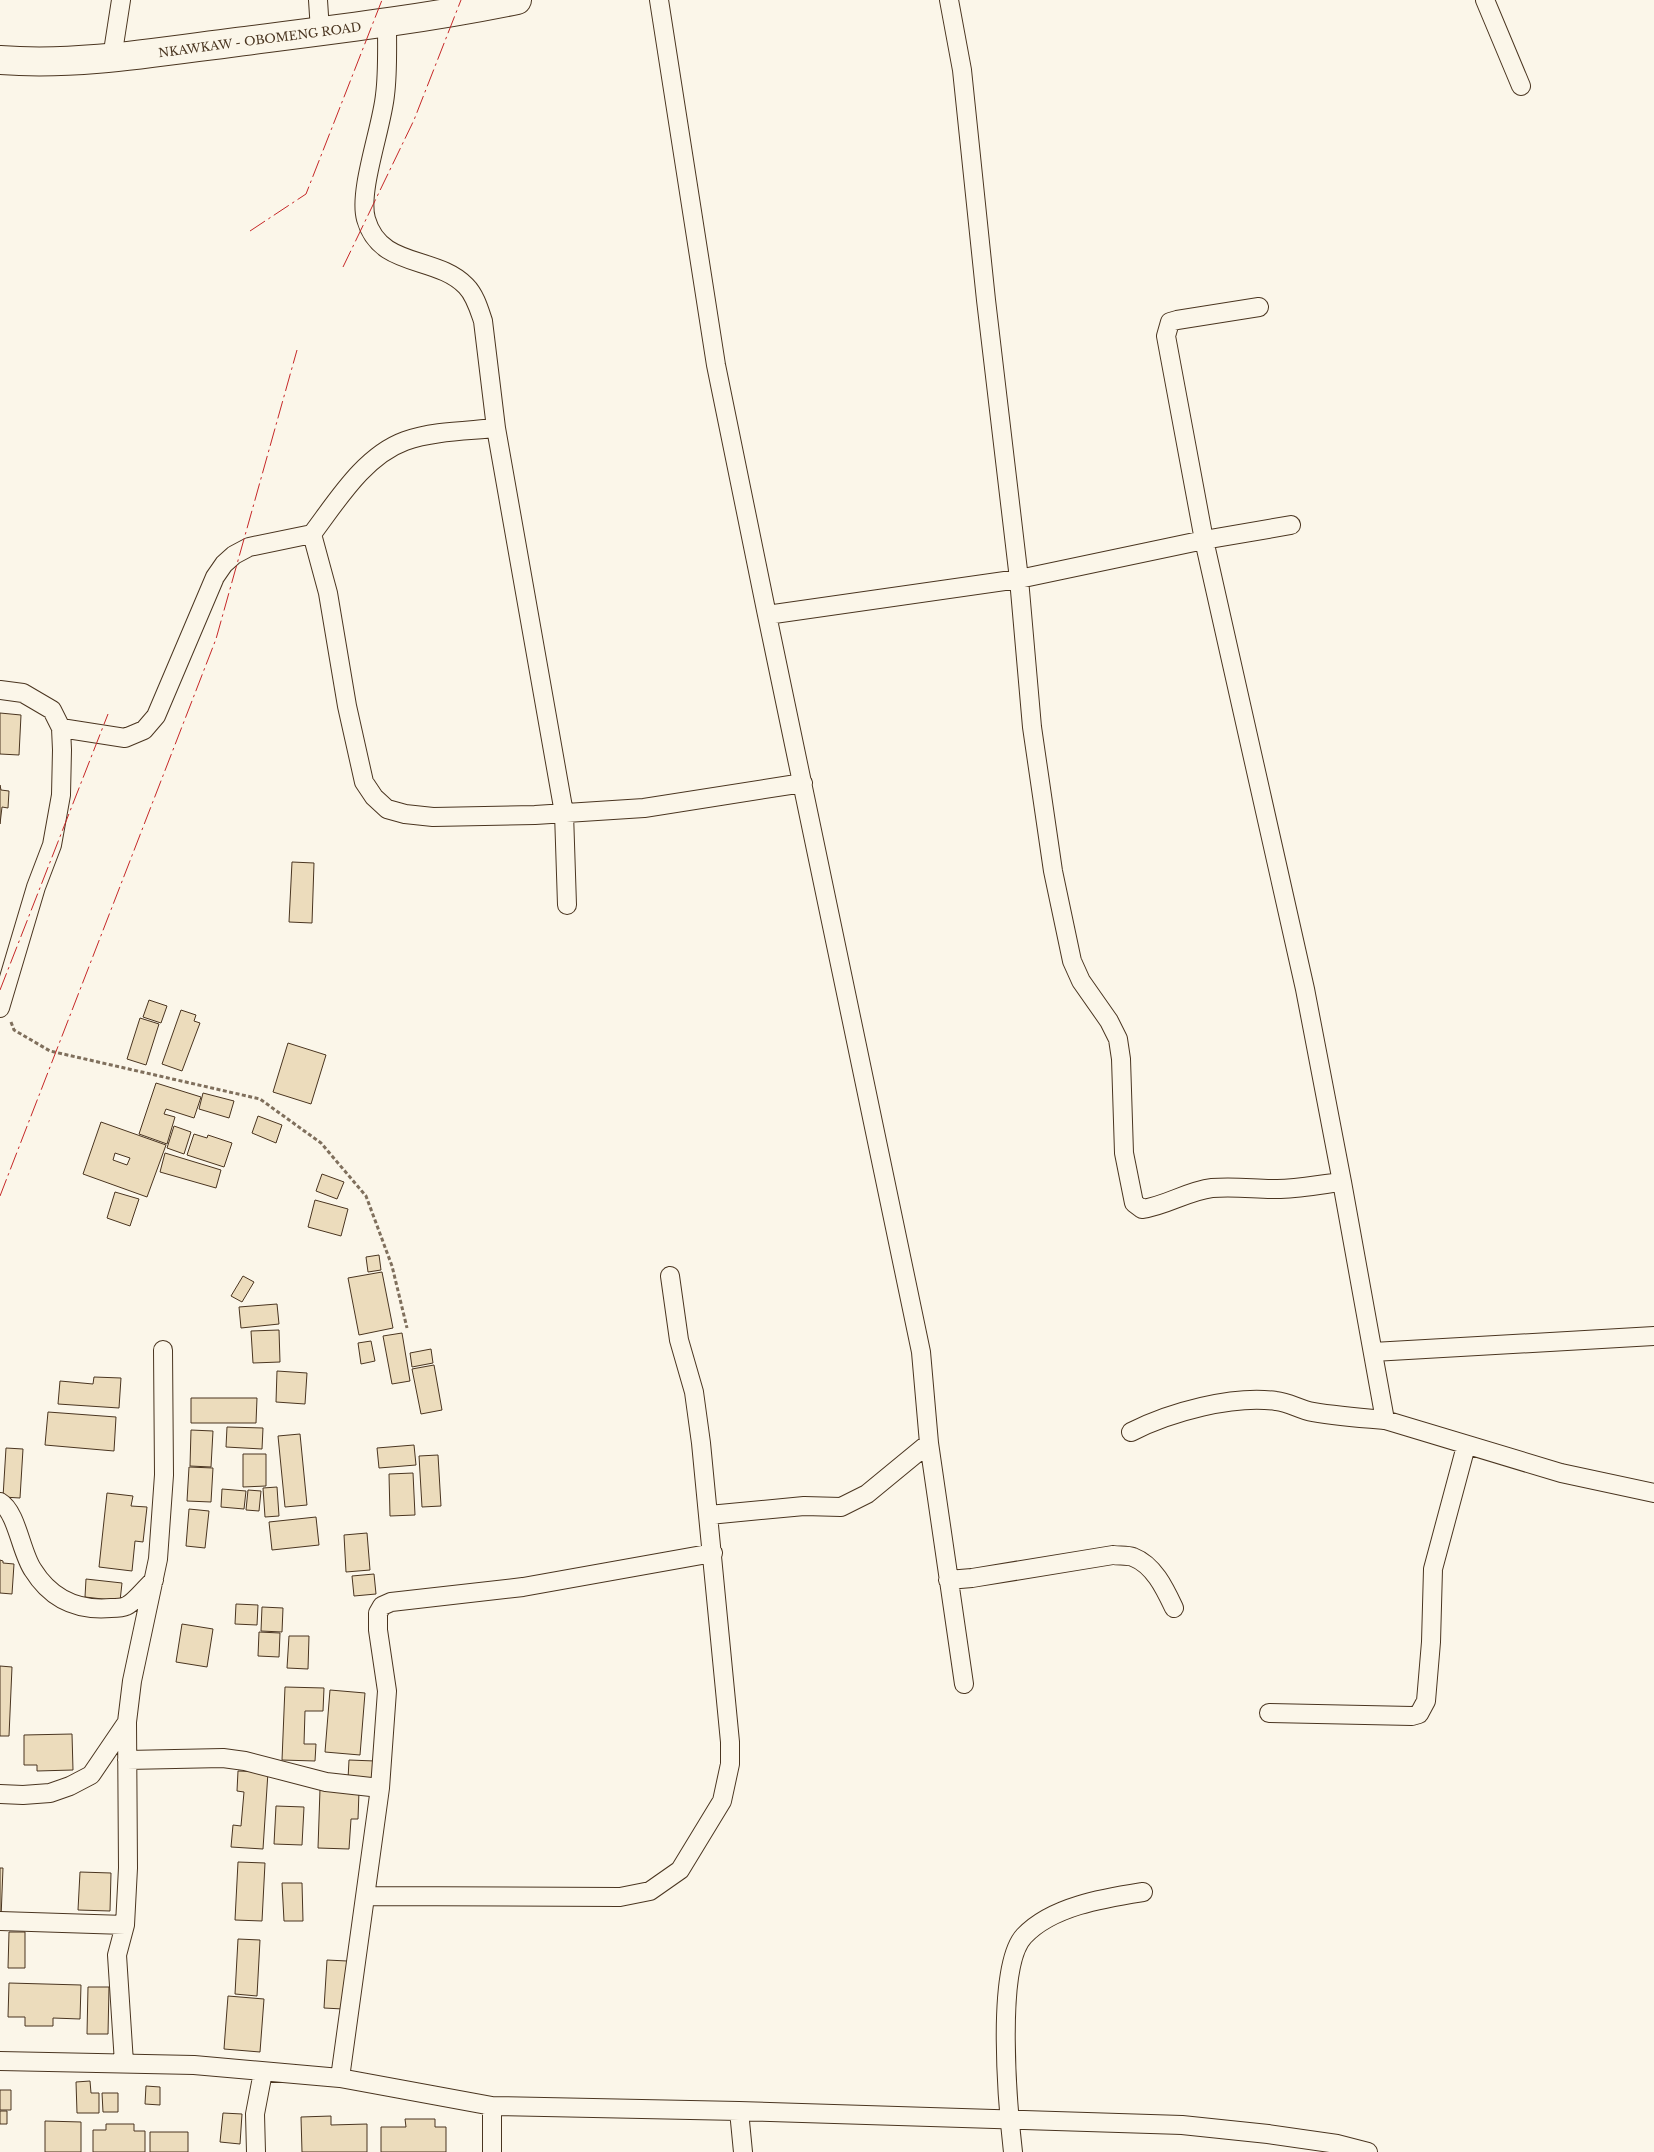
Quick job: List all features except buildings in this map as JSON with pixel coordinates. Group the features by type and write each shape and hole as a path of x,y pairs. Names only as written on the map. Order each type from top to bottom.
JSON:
{"main road":[{"name":"NKAWKAW - OBOMENG ROAD","path":"0,60 30,63 112,58 387,23 514,0"}],"street":[{"path":"112,58 121,0"},
{"path":"318,0 320,31"},
{"path":"659,0 716,365 921,1352 929,1443 964,1684"},
{"path":"949,0 962,70 986,300 1019,579 1032,727 1054,870 1072,961 1081,981 1109,1021 1118,1039 1121,1059 1124,1153 1134,1203 1142,1209 1152,1208 1182,1196 1210,1188 1241,1186 1277,1189 1342,1182"},
{"path":"1485,0 1520,86"},
{"path":"387,23 386,95 365,192 365,217 371,235 382,247 403,257 449,273 467,287 478,305 482,321 496,428 564,813 567,905"},
{"path":"1258,307 1170,322 1166,336 1204,540 1303,979 1385,1420"},
{"path":"61,728 126,738 144,730 156,716 215,577 224,564 234,555 249,547 312,534 351,482 387,450 405,441 431,435 496,428"},
{"path":"767,615 1019,579 1204,540 1291,525"},
{"path":"312,534 328,593 347,706 364,782 374,797 387,809 405,814 466,818 644,808 803,783"},
{"path":"0,690 23,693 52,710 61,728 61,795 52,845 36,887 1,1004"},
{"path":"365,1896 620,1897 650,1891 680,1870 722,1801 730,1764 730,1742 715,1595 713,1553 694,1392 679,1340 670,1276"},
{"path":"1373,1352 1654,1336"},
{"path":"124,2063 117,1955 125,1924 128,1868 127,1722 132,1681 158,1560 164,1475 163,1350"},
{"path":"1131,1432 1177,1413 1210,1406 1259,1399 1279,1401 1311,1412 1385,1420 1561,1474 1654,1493"},
{"path":"709,1515 804,1506 841,1507 867,1494 929,1443"},
{"path":"1269,1713 1412,1716 1419,1714 1426,1701 1427,1691 1431,1642 1433,1569 1466,1446"},
{"path":"0,1502 9,1510 13,1518 32,1570 47,1588 62,1600 81,1608 96,1609 126,1606 154,1580"},
{"path":"340,2078 380,1788 387,1691 378,1630 378,1613 382,1606 391,1602 523,1587 713,1553"},
{"path":"948,1580 972,1578 1113,1555 1132,1557 1146,1565 1162,1582 1174,1608"},
{"path":"0,1794 23,1795 50,1792 70,1786 91,1775 127,1722"},
{"path":"128,1760 223,1758 245,1761 326,1782 380,1788"},
{"path":"1013,2152 1009,2120 1006,2024 1009,1976 1014,1950 1023,1936 1037,1925 1067,1910 1104,1898 1143,1892"},
{"path":"0,1920 125,1924"},
{"path":"0,2061 194,2065 340,2078 492,2106 739,2111 1182,2125 1268,2134 1337,2144 1368,2152"},
{"path":"256,2152 255,2114 263,2072"},
{"path":"492,2106 492,2152"},
{"path":"739,2111 743,2152"}],"path":[{"path":"1,1004 14,1030 50,1051 260,1099 321,1143 366,1196 392,1266 407,1328"}],"power":[{"path":"250,231 306,194 382,0"},
{"path":"343,267 414,120 461,0"},
{"path":"0,1196 216,639 297,350"},
{"path":"0,990 108,714"}]}
